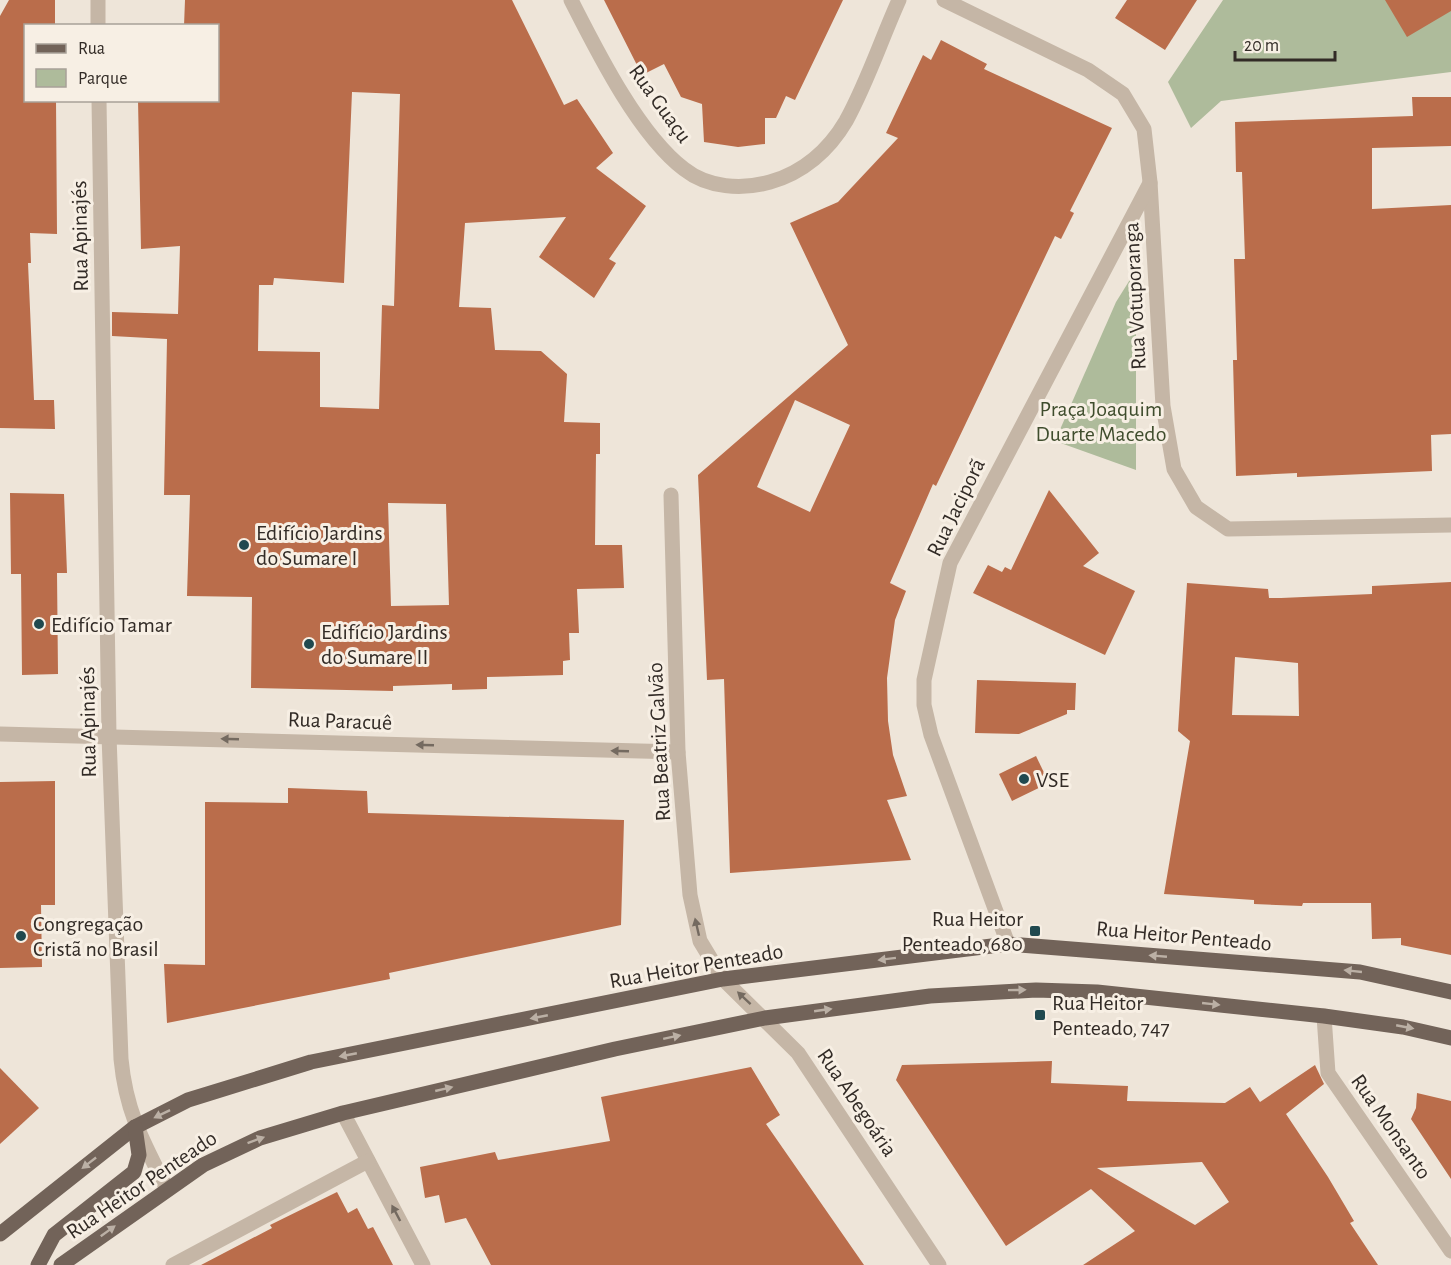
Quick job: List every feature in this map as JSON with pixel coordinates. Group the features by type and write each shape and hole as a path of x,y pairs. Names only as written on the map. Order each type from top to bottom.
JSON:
{"main road":[{"name":"Rua Heitor Penteado","path":"0,1234 135,1127 188,1100 311,1062 723,979 1008,944 1360,972 1451,992"},
{"name":"Rua Heitor Penteado","path":"61,1265 167,1189 231,1149 343,1113 615,1049 765,1018 930,996 1014,990 1096,992 1324,1016 1403,1027 1451,1038"},
{"path":"38,1265 54,1235 134,1172 139,1155 135,1127"}],"street":[{"path":"98,0 98,24"},
{"name":"Rua Guaçu","path":"571,0 634,112 658,143 684,169 706,181 731,187 765,183 791,176 814,160 845,122 899,0"},
{"name":"Rua Votuporanga","path":"944,0 1088,70 1123,94 1144,129 1150,182 1163,406 1174,469 1196,507 1228,529 1451,525"},
{"name":"Rua Apinajés","path":"99,102 110,736 121,1059 123,1083 135,1127 167,1189"},
{"name":"Rua Jaciporã","path":"1008,944 932,735 924,705 924,680 950,563 1150,182"},
{"name":"Rua Beatriz Galvão","path":"671,495 678,752 690,895 700,941 723,979"},
{"name":"Rua Paracuê","path":"0,734 678,752"},
{"name":"Rua Abegoária","path":"723,979 798,1053 939,1265"},
{"name":"Rua Monsanto","path":"1324,1016 1328,1073 1451,1251"},
{"path":"343,1113 423,1265"},
{"path":"173,1265 369,1161"}],"green space":[{"path":"1223,0 1451,0 1451,72 1221,101 1191,128 1168,82"},
{"name":"Praça Joaquim Duarte Macedo","path":"1136,270 1136,470 1055,441 1116,302"}],"building":[{"path":"9,0 55,0 55,24 24,24 24,102 56,102 57,234 30,233 31,263 28,263 34,400 54,400 55,429 0,428 0,16"},
{"path":"185,0 512,0 564,105 577,99 613,153 596,168 646,206 609,259 616,263 594,298 539,257 566,217 465,223 459,307 491,308 495,350 541,351 567,374 564,422 600,423 600,454 596,454 595,545 622,545 624,588 577,589 579,633 569,633 570,660 563,661 563,675 487,677 487,689 452,690 452,684 393,686 393,691 251,688 252,597 187,596 190,495 164,495 167,339 112,336 112,312 178,314 180,246 141,249 138,102 219,102 219,24 184,24","holes":["352,92 400,94 394,306 382,305 379,409 320,407 320,352 258,351 259,285 273,285 274,278 344,283","388,503 446,504 449,605 391,606"]},
{"path":"604,0 843,0 795,100 786,96 776,118 765,118 765,144 738,147 704,142 702,104 681,97 664,64 642,75"},
{"path":"1127,0 1197,0 1165,50 1115,18"},
{"path":"1385,0 1451,0 1451,11 1407,37"},
{"path":"941,40 987,64 984,69 1112,128 1070,211 1074,213 1061,239 1055,236 936,486 933,484 890,583 906,591 895,620 887,678 888,721 893,755 907,796 887,800 911,860 730,873 724,679 707,680 698,475 848,345 790,223 838,202 898,138 886,133 923,55 931,60","holes":["795,400 850,425 810,512 757,487"]},
{"path":"1412,97 1451,97 1451,146 1372,148 1372,209 1451,205 1451,434 1431,435 1432,471 1297,477 1297,473 1236,476 1233,360 1237,360 1234,259 1245,259 1242,172 1236,172 1235,122 1413,116"},
{"path":"1049,490 1099,553 1083,566 1135,591 1105,655 973,593 988,565 1002,572 1005,567 1011,570"},
{"path":"10,493 64,494 67,573 57,573 58,674 22,675 21,574 11,574"},
{"path":"1451,582 1451,955 1401,945 1401,938 1372,939 1371,903 1303,903 1302,906 1254,904 1254,900 1164,894 1190,741 1178,731 1187,583 1268,589 1269,598 1372,594 1372,586","holes":["1235,657 1298,663 1299,716 1232,715"]},
{"path":"977,680 1076,683 1075,710 1067,710 1067,714 1019,734 975,733"},
{"name":"VSE","path":"1036,756 1049,783 1012,801 999,774"},
{"path":"55,781 55,905 41,905 42,967 0,968 0,782"},
{"path":"288,788 367,791 368,813 624,820 621,925 389,973 390,979 167,1023 164,964 205,965 205,802 288,803"},
{"path":"1052,1061 1051,1083 1128,1086 1127,1101 1225,1103 1250,1087 1260,1102 1315,1065 1324,1084 1286,1114 1328,1177 1354,1221 1350,1223 1378,1265 1083,1265 1135,1231 1091,1189 1006,1246 896,1080 902,1065","holes":["1202,1162 1229,1202 1195,1225 1097,1168"]},
{"path":"751,1067 780,1115 766,1124 864,1265 491,1265 466,1218 445,1223 439,1195 425,1198 420,1167 495,1152 498,1160 610,1141 601,1097"},
{"path":"0,1068 39,1108 0,1144"},
{"path":"1417,1093 1451,1101 1451,1179 1411,1119 1416,1108"},
{"path":"337,1192 348,1213 357,1208 368,1229 373,1227 393,1265 201,1265 272,1228 270,1225"}],"place":[{"name":"Edifício Jardins do Sumare I","path":"244,545"},
{"name":"Edifício Tamar","path":"39,624"},
{"name":"Edifício Jardins do Sumare II","path":"309,644"},
{"name":"VSE","path":"1024,779"},
{"name":"Rua Heitor Penteado, 680","path":"1035,931"},
{"name":"Congregação Cristã no Brasil","path":"21,936"},
{"name":"Rua Heitor Penteado, 747","path":"1040,1015"}]}
